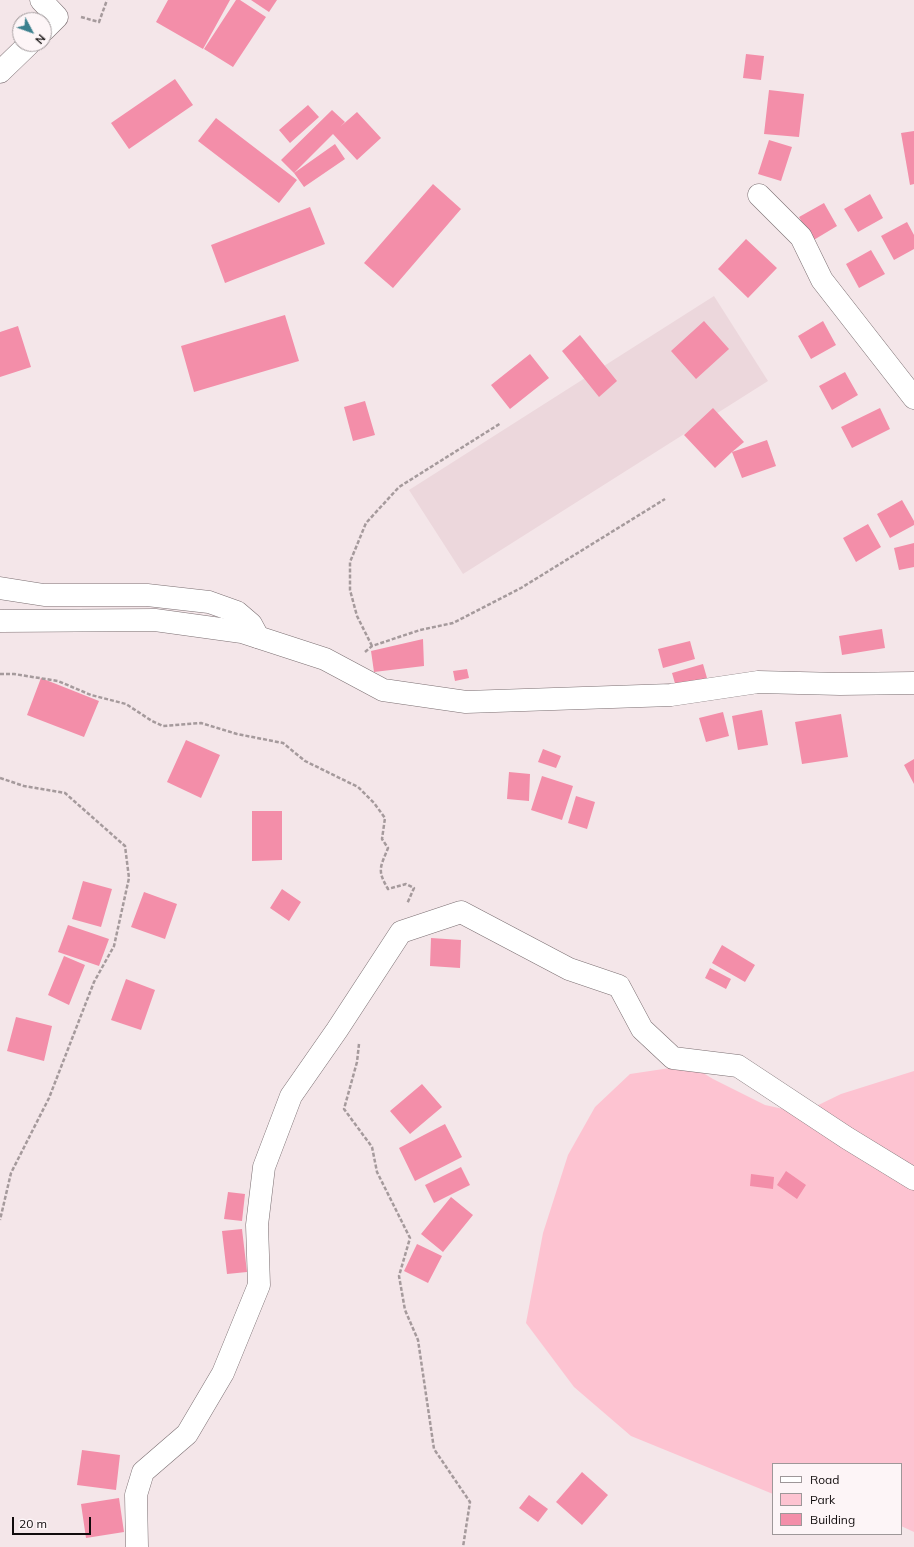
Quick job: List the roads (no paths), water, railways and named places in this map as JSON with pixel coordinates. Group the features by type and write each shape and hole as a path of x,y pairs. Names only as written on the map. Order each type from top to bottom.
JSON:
{"street":[{"path":"41,0 58,17 52,23"},
{"path":"0,72 21,52"},
{"path":"759,195 801,237 822,280 914,398"},
{"path":"0,588 44,595 147,595 209,602 236,612 251,624 258,637"},
{"path":"0,621 155,620 242,632 325,659 383,690 466,702 670,695 758,682 840,684 914,682"},
{"path":"137,1547 136,1495 143,1472 187,1434 223,1373 259,1285 257,1225 264,1167 291,1096 337,1030 401,932 461,912 569,969 619,986 642,1029 673,1058 738,1066 847,1138 914,1179"}]}
